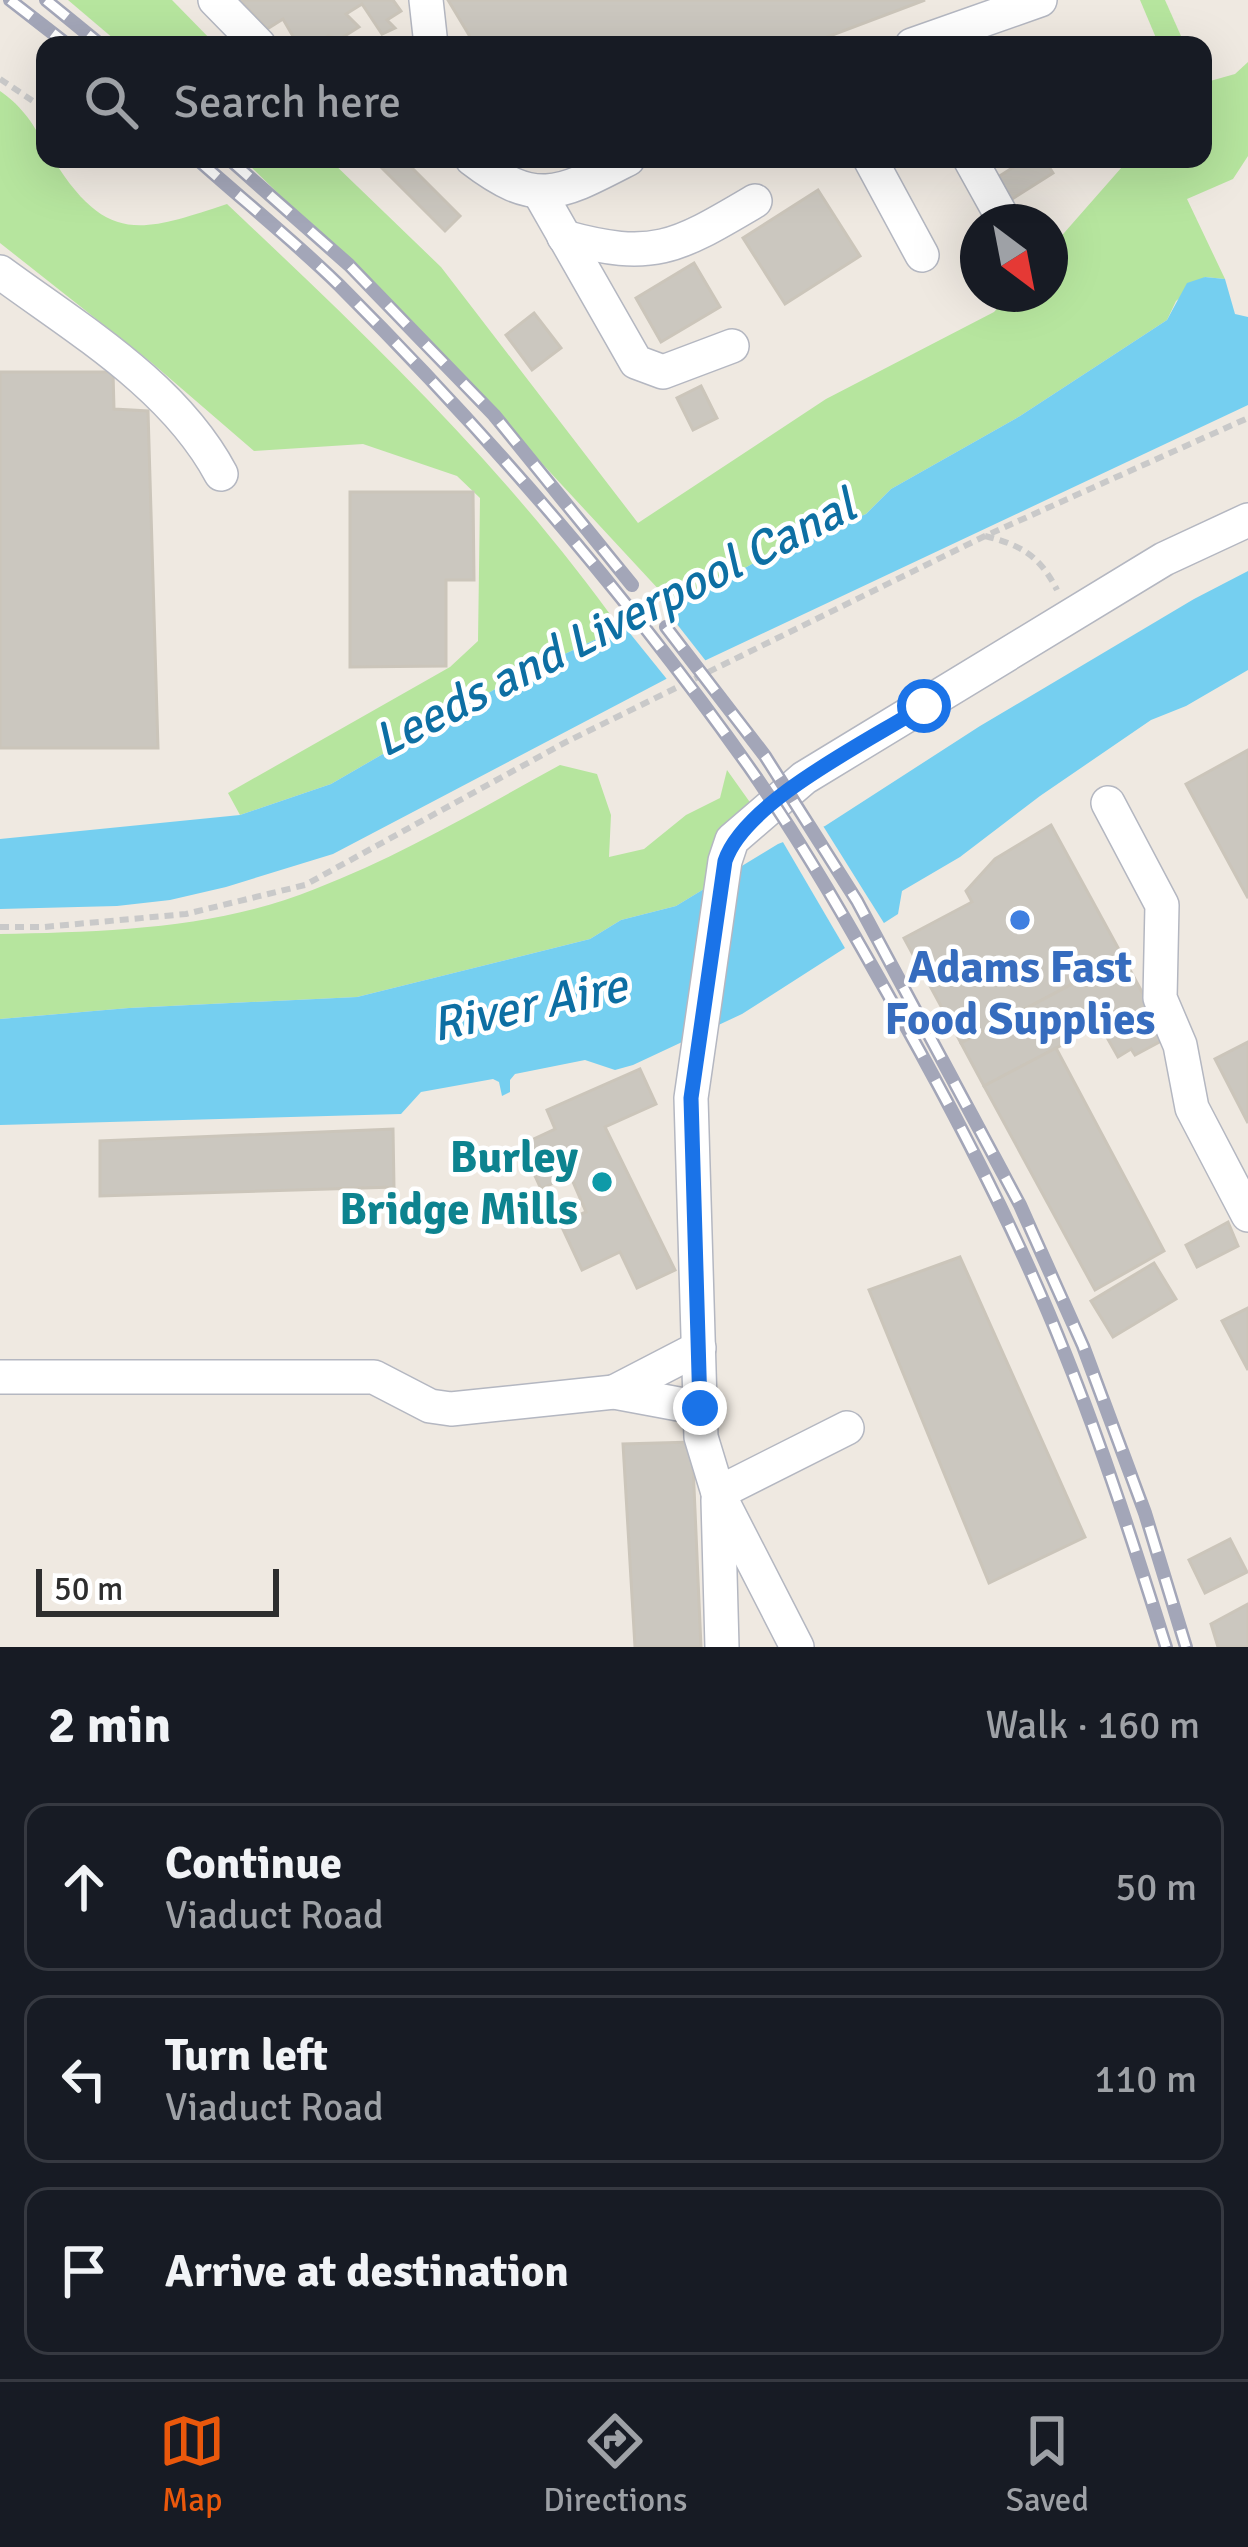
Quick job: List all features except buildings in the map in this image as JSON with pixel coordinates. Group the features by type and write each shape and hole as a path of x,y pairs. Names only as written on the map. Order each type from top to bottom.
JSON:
{"street":[{"path":"215,0 250,36"},
{"path":"426,0 430,36"},
{"path":"938,36 1040,0"},
{"path":"484,168 503,183 532,194 578,185 611,168"},
{"path":"875,168 922,255"},
{"path":"975,168 995,204"},
{"path":"539,192 636,362 663,372 731,346"},
{"path":"564,237 610,250 655,250 682,242 754,201"},
{"path":"0,272 132,370 203,440 221,474"},
{"path":"790,1632 718,1492 701,1437 691,1098 725,861 732,840 805,778 1070,614 1165,559 1248,520"},
{"path":"1108,803 1162,905 1160,998 1180,1045 1192,1108 1248,1214"},
{"path":"614,1392 698,1348"},
{"path":"0,1378 374,1378 430,1406 451,1409 614,1392 700,1408"},
{"path":"718,1492 847,1428"},
{"path":"718,1492 722,1644"},
{"path":"722,1644 740,1626 757,1619 790,1632"}],"path":[{"path":"0,79 33,101"},
{"path":"0,927 186,914 304,886 566,742 985,536 1248,418"},
{"path":"985,536 1018,544 1049,573 1070,614"}],"green space":[{"path":"68,0 172,0 207,36 110,36"},
{"path":"1140,0 1165,0 1181,36 1155,36"},
{"path":"1248,62 1248,156 1233,179 1187,199 1225,279 1205,277 1176,301 1167,320 1020,416 891,489 866,514 761,559 675,607 421,333 252,168 338,168 441,267 638,523 826,399 994,312 1068,312 1068,228 1121,168 1212,168 1212,80 1235,74"},
{"path":"0,91 36,131 36,168 59,168 90,206 108,218 148,225 227,204 384,355 483,459 620,628 518,676 331,784 240,815 228,793 450,667 478,641 480,498 457,476 363,444 254,451 0,243"},
{"path":"560,765 597,774 611,815 609,857 644,849 686,815 720,798 727,770 754,808 737,869 676,906 621,920 590,939 357,997 0,1019 0,934 160,926 278,902 378,862"}],"water":[{"path":"1205,277 1225,279 1235,314 1248,317 1248,405 668,678 333,854 170,900 0,909 0,839 240,815 331,784 518,676 675,607 761,559 866,514 891,489 1020,416 1167,320 1187,283"},
{"name":"River Aire","path":"1248,571 1248,670 1151,720 960,857 902,891 898,914 742,1014 633,1065 615,1070 585,1060 515,1074 510,1092 502,1096 499,1082 493,1079 421,1092 401,1114 0,1125 0,1019 357,997 590,939 621,920 676,906 778,844 825,826 980,726"}],"pier":[{"path":"662,605 709,665 670,683 620,621"},
{"path":"820,821 887,928 849,955 780,837"}],"railway":[{"path":"10,0 56,36"},
{"path":"46,0 90,36"},
{"path":"207,168 339,285 502,458 654,640 790,829 926,1063 1011,1228 1093,1428 1166,1647"},
{"path":"239,168 349,265 494,415 632,585"},
{"path":"666,627 765,756 857,901 1020,1205 1083,1346 1145,1513 1186,1647"}],"place":[{"name":"Adams Fast Food Supplies","path":"1020,920"},
{"name":"Burley Bridge Mills","path":"602,1182"}],"route":[{"path":"700,1408 691,1098 725,861 732,840 805,778 924,706"}],"water label":[{"name":"Leeds and Liverpool Canal","path":"614,622"}]}
